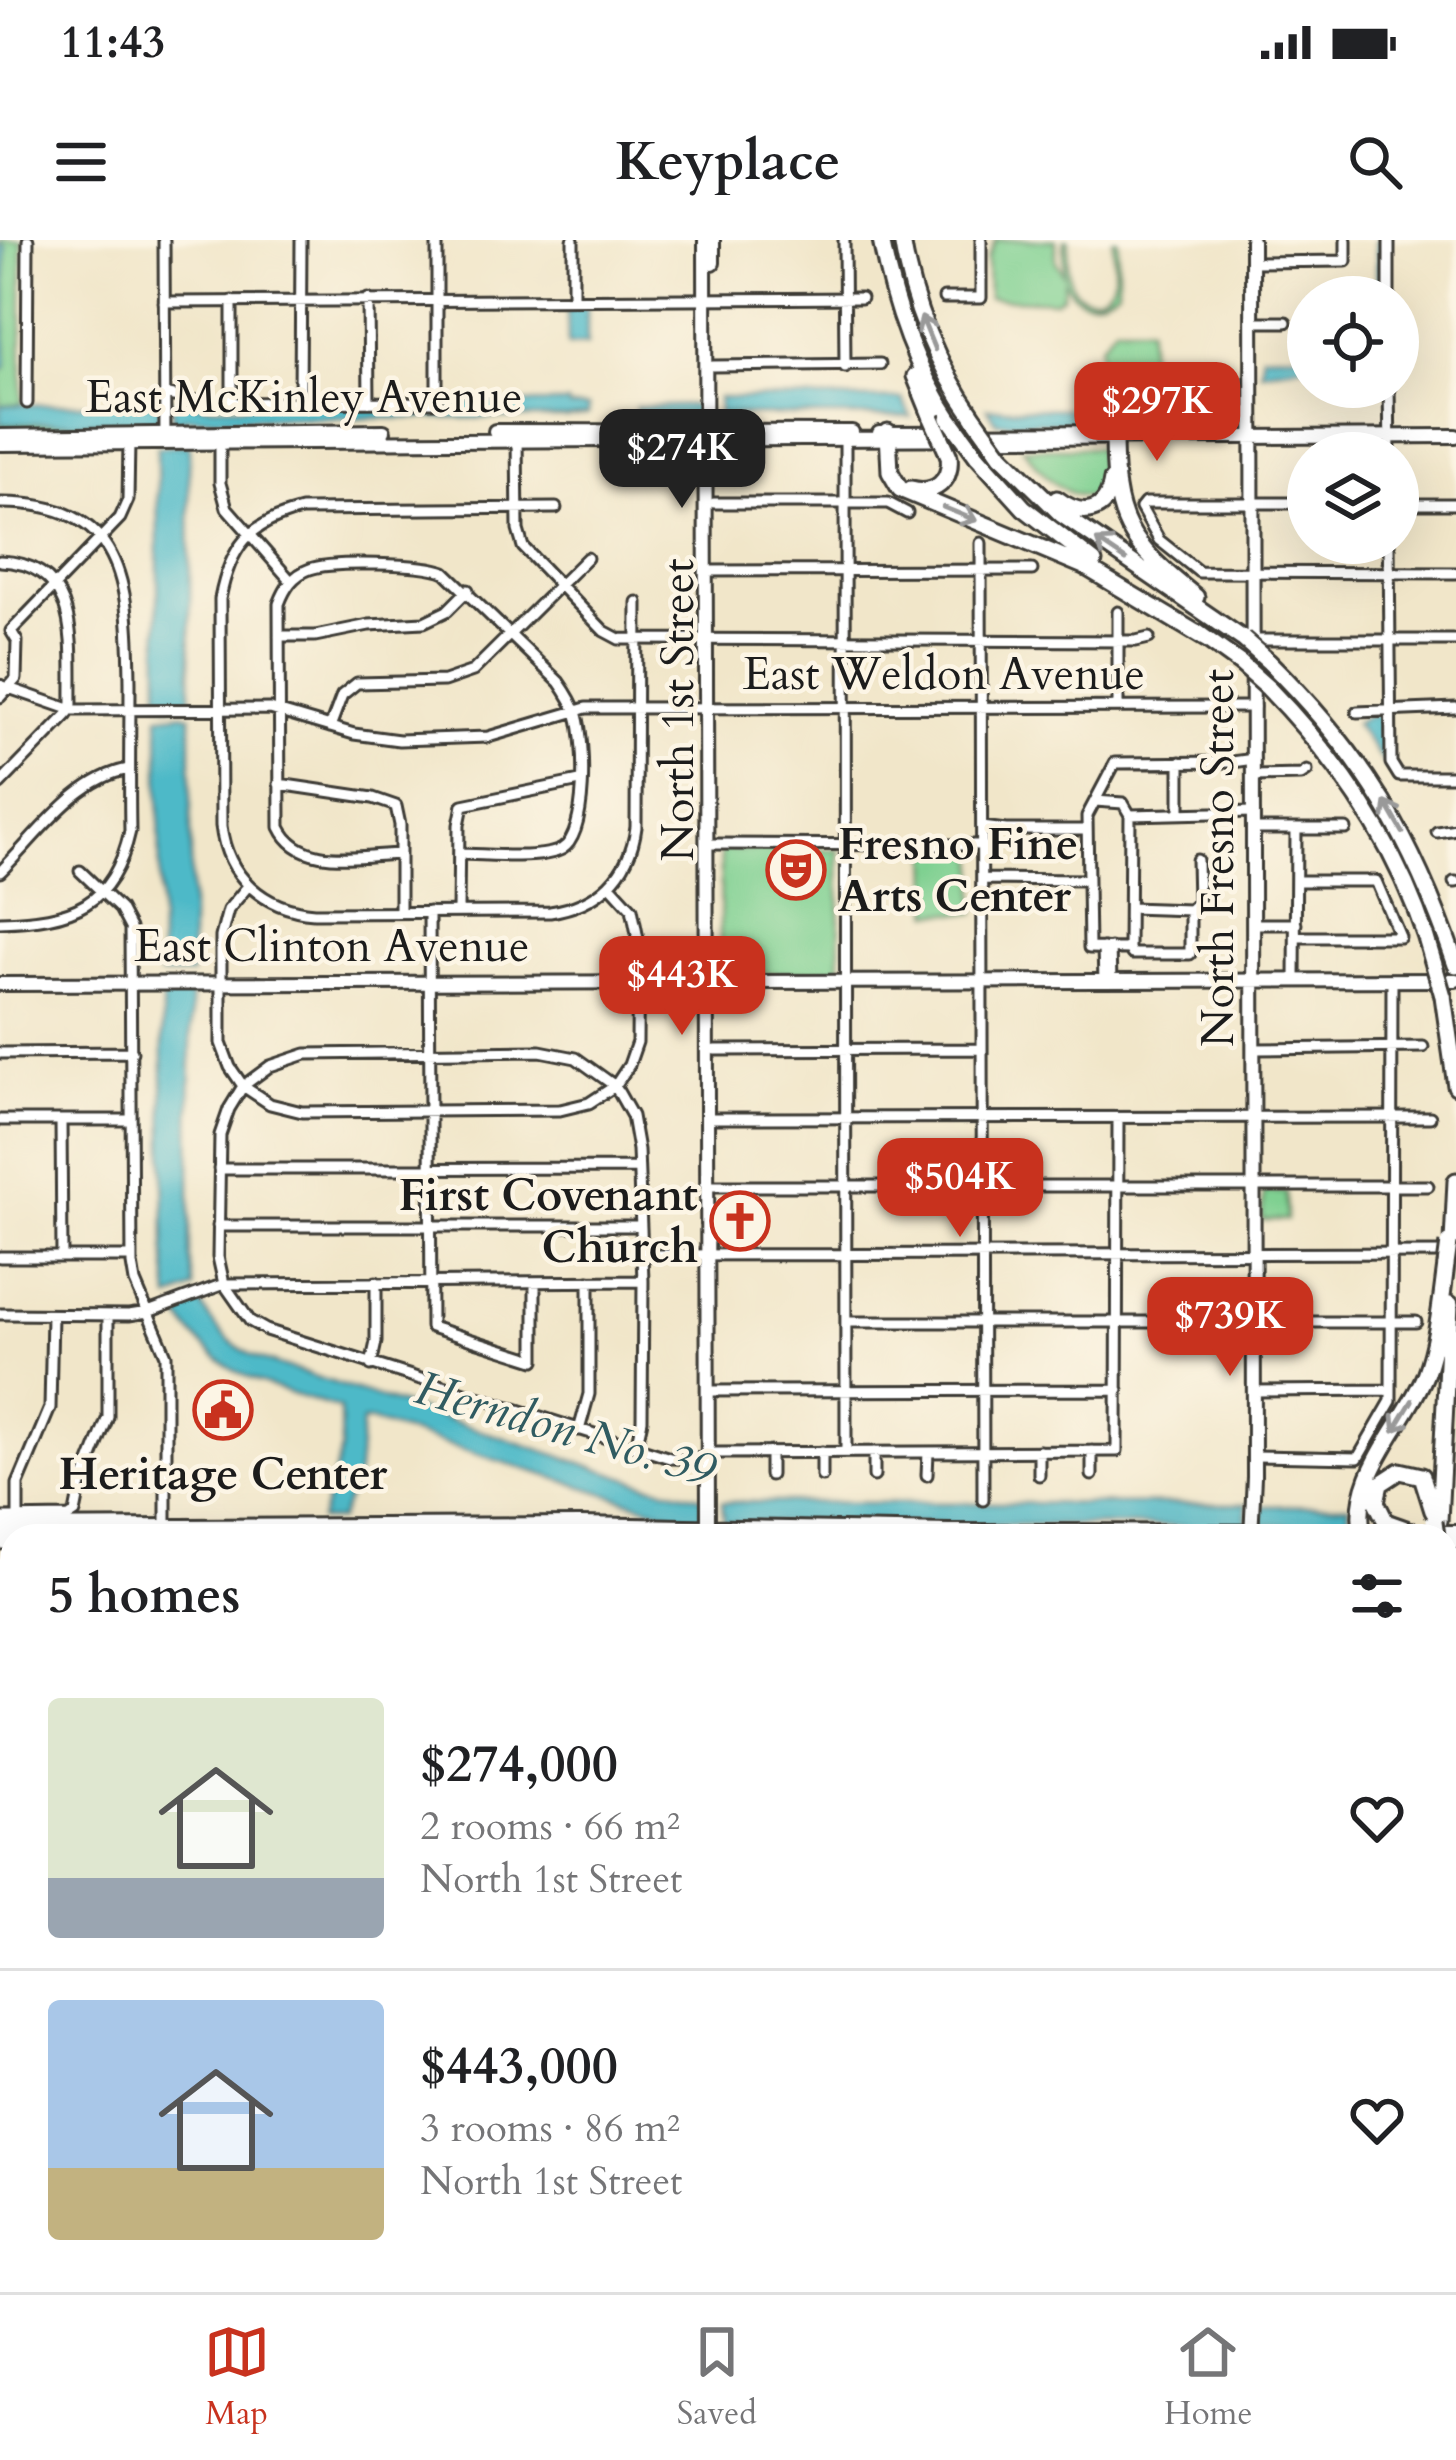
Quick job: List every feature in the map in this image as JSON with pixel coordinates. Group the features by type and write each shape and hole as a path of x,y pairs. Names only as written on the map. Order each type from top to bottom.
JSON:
{"highway":[{"path":"879,240 890,303 941,418 950,470 943,482 932,490 916,491 904,484 896,473 891,437"},
{"path":"902,240 932,345 1001,454 1061,514 1248,640"},
{"path":"941,418 1024,508 1067,544 1241,664 1268,688 1340,772 1376,826 1407,886 1443,996 1456,1086"},
{"path":"1114,436 1114,472 1123,518 1136,543 1248,640 1334,730 1390,810 1422,873 1456,964"},
{"path":"891,437 890,472 900,489 1043,546 1206,639"},
{"path":"1001,454 1079,512 1103,504 1114,472"},
{"path":"1437,1524 1456,1181"},
{"path":"1363,1524 1368,1478 1427,1368 1451,1254"},
{"path":"1392,1524 1378,1509 1377,1492 1386,1477 1400,1471 1422,1477 1436,1524"}],"main road":[{"path":"709,240 709,411"},
{"name":"North Fresno Street","path":"1252,240 1254,572 1248,640 1255,829 1255,1524"},
{"path":"709,298 713,366 709,411"},
{"name":"North 1st Street","path":"709,411 711,1456"},
{"name":"East McKinley Avenue","path":"0,440 164,425 518,435 1287,437"},
{"name":"East McKinley Avenue","path":"0,440 129,441 164,425 220,440 518,435 571,440 680,431 799,441 840,436"},
{"path":"220,440 226,435 278,431"},
{"path":"48,443 85,438 90,433"},
{"name":"North 1st Street","path":"709,436 714,503 710,572"},
{"name":"East McKinley Avenue","path":"1419,436 1456,436"},
{"name":"East Clinton Avenue","path":"0,983 1456,980"},
{"name":"North 1st Street","path":"711,1391 707,1407 712,1524"}],"street":[{"path":"27,403 28,240"},
{"path":"164,240 164,425"},
{"path":"300,403 301,240"},
{"path":"164,394 207,403 437,402 437,240"},
{"path":"573,240 573,298"},
{"path":"844,240 845,367"},
{"path":"944,298 981,298 981,240"},
{"path":"1252,262 1346,261 1346,240"},
{"path":"1389,240 1389,276"},
{"path":"164,302 861,298"},
{"path":"368,299 369,403"},
{"path":"232,301 232,403"},
{"path":"1252,322 1286,322"},
{"path":"713,366 880,364"},
{"path":"518,435 517,508 523,547 604,631 619,639 1149,638"},
{"path":"840,436 845,503 846,1452"},
{"path":"220,440 222,496 291,581"},
{"path":"11,631 120,518 128,500 129,441"},
{"path":"0,503 55,510 101,540 122,574 128,600 130,710 130,831 124,859 104,894 77,911 39,921 0,922"},
{"path":"714,503 891,503 907,513"},
{"path":"1287,503 1142,505 1145,520 1160,540 1199,572 1456,573"},
{"path":"1419,504 1456,504"},
{"path":"556,508 302,510 248,533 230,563 220,599 223,836 233,866 248,886 291,910 429,912 556,911 585,902 610,885 634,843 637,602"},
{"path":"981,543 983,1500"},
{"path":"329,727 340,698 353,685 457,678 477,668 586,558"},
{"path":"0,561 32,568 54,586 66,604 71,623 72,710 0,784"},
{"path":"1390,564 1391,763 1400,776 1456,776"},
{"path":"400,854 300,852 280,827 279,604 291,581 323,566 422,566 446,572 559,682 575,710 580,781 579,826 573,838 560,850 545,854 459,854"},
{"path":"710,572 1033,570"},
{"path":"279,636 424,622 447,610 468,590"},
{"path":"1118,612 1118,707"},
{"path":"0,697 16,679 17,641 1,622"},
{"path":"1248,640 1456,640"},
{"name":"East Weldon Avenue","path":"5,687 72,710 278,710 376,738 464,740 502,734 575,710 638,707 1254,707"},
{"path":"1357,712 1456,709"},
{"path":"1129,949 1089,948 1087,816 1115,763 1254,758"},
{"path":"1180,762 1180,812"},
{"path":"0,872 87,784 109,772 129,770"},
{"path":"1254,776 1307,771"},
{"path":"458,911 463,805 580,781"},
{"path":"279,784 396,806 400,912"},
{"path":"1095,801 1123,803 1130,814 1132,954 1190,954 1190,910 1198,902 1197,860"},
{"path":"1130,814 1254,812"},
{"path":"982,826 1087,830"},
{"path":"1255,829 1346,829"},
{"path":"1295,980 1296,829"},
{"path":"1437,832 1456,829"},
{"path":"711,844 983,845"},
{"path":"80,871 120,909 130,928 132,1257 134,1282 166,1355 166,1524"},
{"path":"982,879 1087,880"},
{"path":"1296,881 1376,881 1400,937 1296,938"},
{"path":"248,886 225,917 220,983 221,1043 243,1086 261,1100 291,1111 430,1111 560,1110 589,1103 615,1086 637,1042 638,981 635,917 610,885"},
{"path":"1130,908 1190,910"},
{"path":"429,912 431,1327 535,1360 535,1282"},
{"path":"1254,924 1296,924"},
{"path":"1107,948 1107,981"},
{"path":"1254,1456 1358,1458 1391,1401 1392,980"},
{"path":"1254,1049 1423,1047"},
{"path":"711,1055 982,1049"},
{"path":"0,1053 132,1052"},
{"path":"636,1447 642,1420 643,1281 636,1128 615,1086 594,1068 559,1053 430,1052 306,1054 270,1066 243,1086 222,1127 219,1169 224,1284 237,1307 266,1330 670,1458 822,1452 1118,1451 1118,1118"},
{"path":"711,1118 1430,1118"},
{"path":"0,1120 131,1120"},
{"path":"61,1120 62,1257"},
{"path":"219,1169 638,1168"},
{"path":"711,1186 1427,1186"},
{"path":"218,1226 638,1226"},
{"path":"640,1255 1451,1254"},
{"path":"0,1257 132,1257"},
{"path":"578,1430 589,1394 590,1281"},
{"path":"0,1314 148,1312 224,1284 643,1281"},
{"path":"371,1365 376,1342 376,1282"},
{"path":"20,1524 18,1484 50,1408 52,1315"},
{"path":"41,1524 74,1516 108,1417 108,1315"},
{"path":"847,1322 1416,1322"},
{"path":"711,1391 1118,1390"},
{"path":"1254,1391 1391,1390"},
{"path":"1039,1451 1039,1475"},
{"path":"1092,1451 1092,1475"},
{"path":"822,1452 822,1476"},
{"path":"874,1452 874,1475"},
{"path":"927,1475 928,1452"},
{"path":"770,1453 770,1475"}],"green space":[{"path":"0,240 22,240 22,404 0,405"},
{"path":"996,240 1056,240 1056,261 1064,275 1064,240 1069,240 1073,288 1091,297 1110,288 1113,240 1118,240 1118,290 1088,301 1075,296 1064,280 1063,295 1056,301 988,298 987,259"},
{"path":"1115,326 1149,326 1149,364 1100,363 1100,345"},
{"path":"159,420 156,427 0,429 0,424"},
{"path":"1023,448 1098,448 1101,486 1094,497 1071,493 1045,474"},
{"path":"721,850 839,850 840,973 750,973 750,945 720,945"},
{"path":"929,851 977,851 975,913 931,913"},
{"path":"1264,1192 1286,1192 1287,1220 1262,1220"}],"water":[{"path":"1376,240 1387,240 1385,276 1377,276"},
{"path":"0,244 6,247 6,367 0,370"},
{"path":"587,306 587,344 568,345 567,307"},
{"path":"1287,353 1287,367 1261,371 1262,354"},
{"path":"1244,371 1246,388 1216,415 1174,424 997,422 987,408 1208,410"},
{"path":"718,398 902,399 911,417 719,415"},
{"path":"173,400 206,406 568,403 569,407 588,407 588,415 182,418 182,426 172,426"},
{"path":"160,403 156,421 0,424 0,405"},
{"path":"699,405 699,415 636,415 636,407"},
{"path":"189,444 191,703 170,706 159,703 157,447"},
{"path":"1383,715 1386,766 1355,724 1367,716"},
{"path":"159,716 191,716 191,975 160,975"},
{"path":"191,991 190,1257 194,1289 170,1299 165,1250 162,992"},
{"path":"199,1301 230,1341 257,1358 649,1485 702,1497 702,1520 672,1520 671,1514 370,1421 362,1422 358,1472 339,1520 320,1520 341,1450 340,1409 267,1385 227,1365 191,1332 175,1309"},
{"path":"722,1502 1247,1504 1246,1524 724,1522"},
{"path":"1349,1505 1349,1522 1262,1524 1262,1506"}],"place":[{"name":"Fresno Fine Arts Center","path":"796,870"},
{"name":"First Covenant Church","path":"740,1221"},
{"name":"Heritage Center","path":"223,1410"}],"water label":[{"name":"Herndon No. 39","path":"565,1429"}]}
